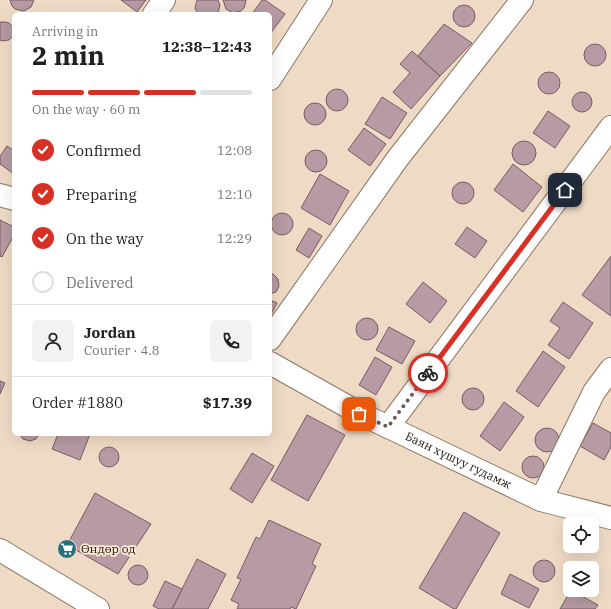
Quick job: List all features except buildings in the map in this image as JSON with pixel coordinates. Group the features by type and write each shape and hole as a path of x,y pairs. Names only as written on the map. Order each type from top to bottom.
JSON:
{"street":[{"path":"155,12 164,0"},
{"path":"272,75 321,0"},
{"path":"272,337 398,158 522,0"},
{"path":"388,427 611,127"},
{"path":"0,195 12,198"},
{"name":"Баян хүшуу гудамж","path":"272,364 359,414 540,500 611,518"},
{"path":"540,500 594,392 611,369"},
{"path":"0,550 98,609"}],"way so far":[{"path":"359,414 388,427 428,373"}],"place":[{"name":"Өндөр од","path":"67,549"}],"route":[{"path":"428,373 565,190"}]}
